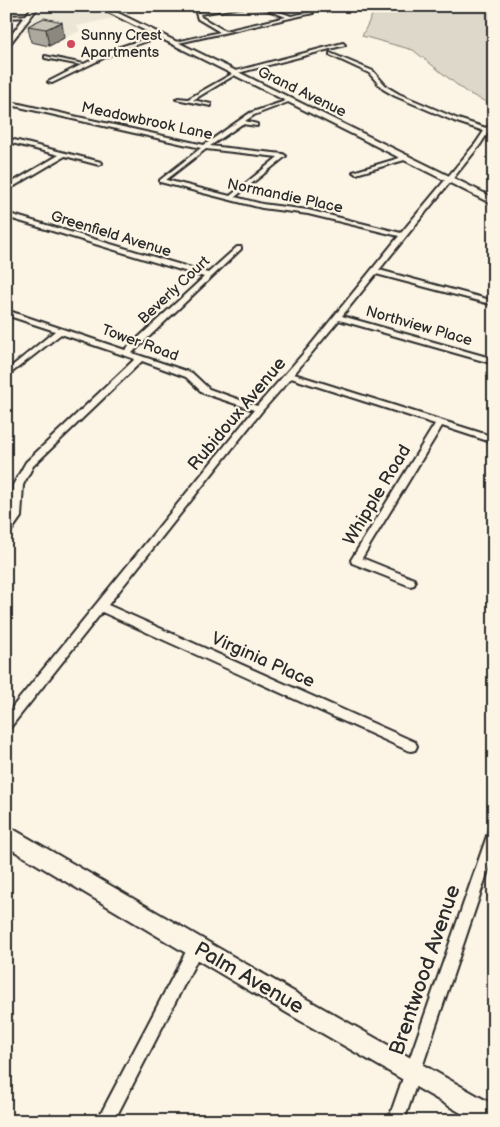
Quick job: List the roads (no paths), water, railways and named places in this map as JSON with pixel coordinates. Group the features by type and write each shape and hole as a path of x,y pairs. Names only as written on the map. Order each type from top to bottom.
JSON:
{"street":[{"path":"7,45 36,6"},
{"name":"Grand Avenue","path":"99,6 494,202"},
{"path":"224,32 199,18 198,12 258,6 288,18"},
{"path":"174,43 311,13"},
{"path":"6,16 29,16"},
{"path":"50,82 128,44 159,36"},
{"path":"189,101 235,73 343,44"},
{"path":"332,54 371,72 385,88 397,95 456,120 487,130"},
{"path":"47,57 86,65"},
{"path":"178,99 209,105"},
{"path":"205,147 258,112 289,100"},
{"name":"Meadowbrook Lane","path":"6,102 205,147 283,156 232,197"},
{"path":"241,122 255,125"},
{"name":"Rubidoux Avenue","path":"6,724 259,410 290,375 402,235 449,180 487,130 494,125"},
{"path":"10,141 100,163"},
{"name":"Normandie Place","path":"205,147 162,181 262,206 308,212 402,235"},
{"path":"6,189 63,155"},
{"path":"356,172 406,158"},
{"name":"Greenfield Avenue","path":"6,216 209,276"},
{"name":"Beverly Court","path":"127,353 239,248"},
{"path":"374,271 494,303"},
{"name":"Tower Road","path":"6,312 189,376 206,391 259,410"},
{"name":"Northview Place","path":"337,317 494,362"},
{"path":"6,375 61,330"},
{"path":"6,531 16,517 18,485 29,464 141,358"},
{"path":"290,375 494,440"},
{"name":"Whipple Road","path":"410,582 356,560 441,422"},
{"name":"Virginia Place","path":"102,607 411,746"},
{"name":"Brentwood Avenue","path":"396,1121 494,833"},
{"name":"Palm Avenue","path":"6,835 196,947 494,1118"},
{"path":"105,1121 196,947"}],"place":[{"name":"Sunny Crest Apartments","path":"71,44"}]}
